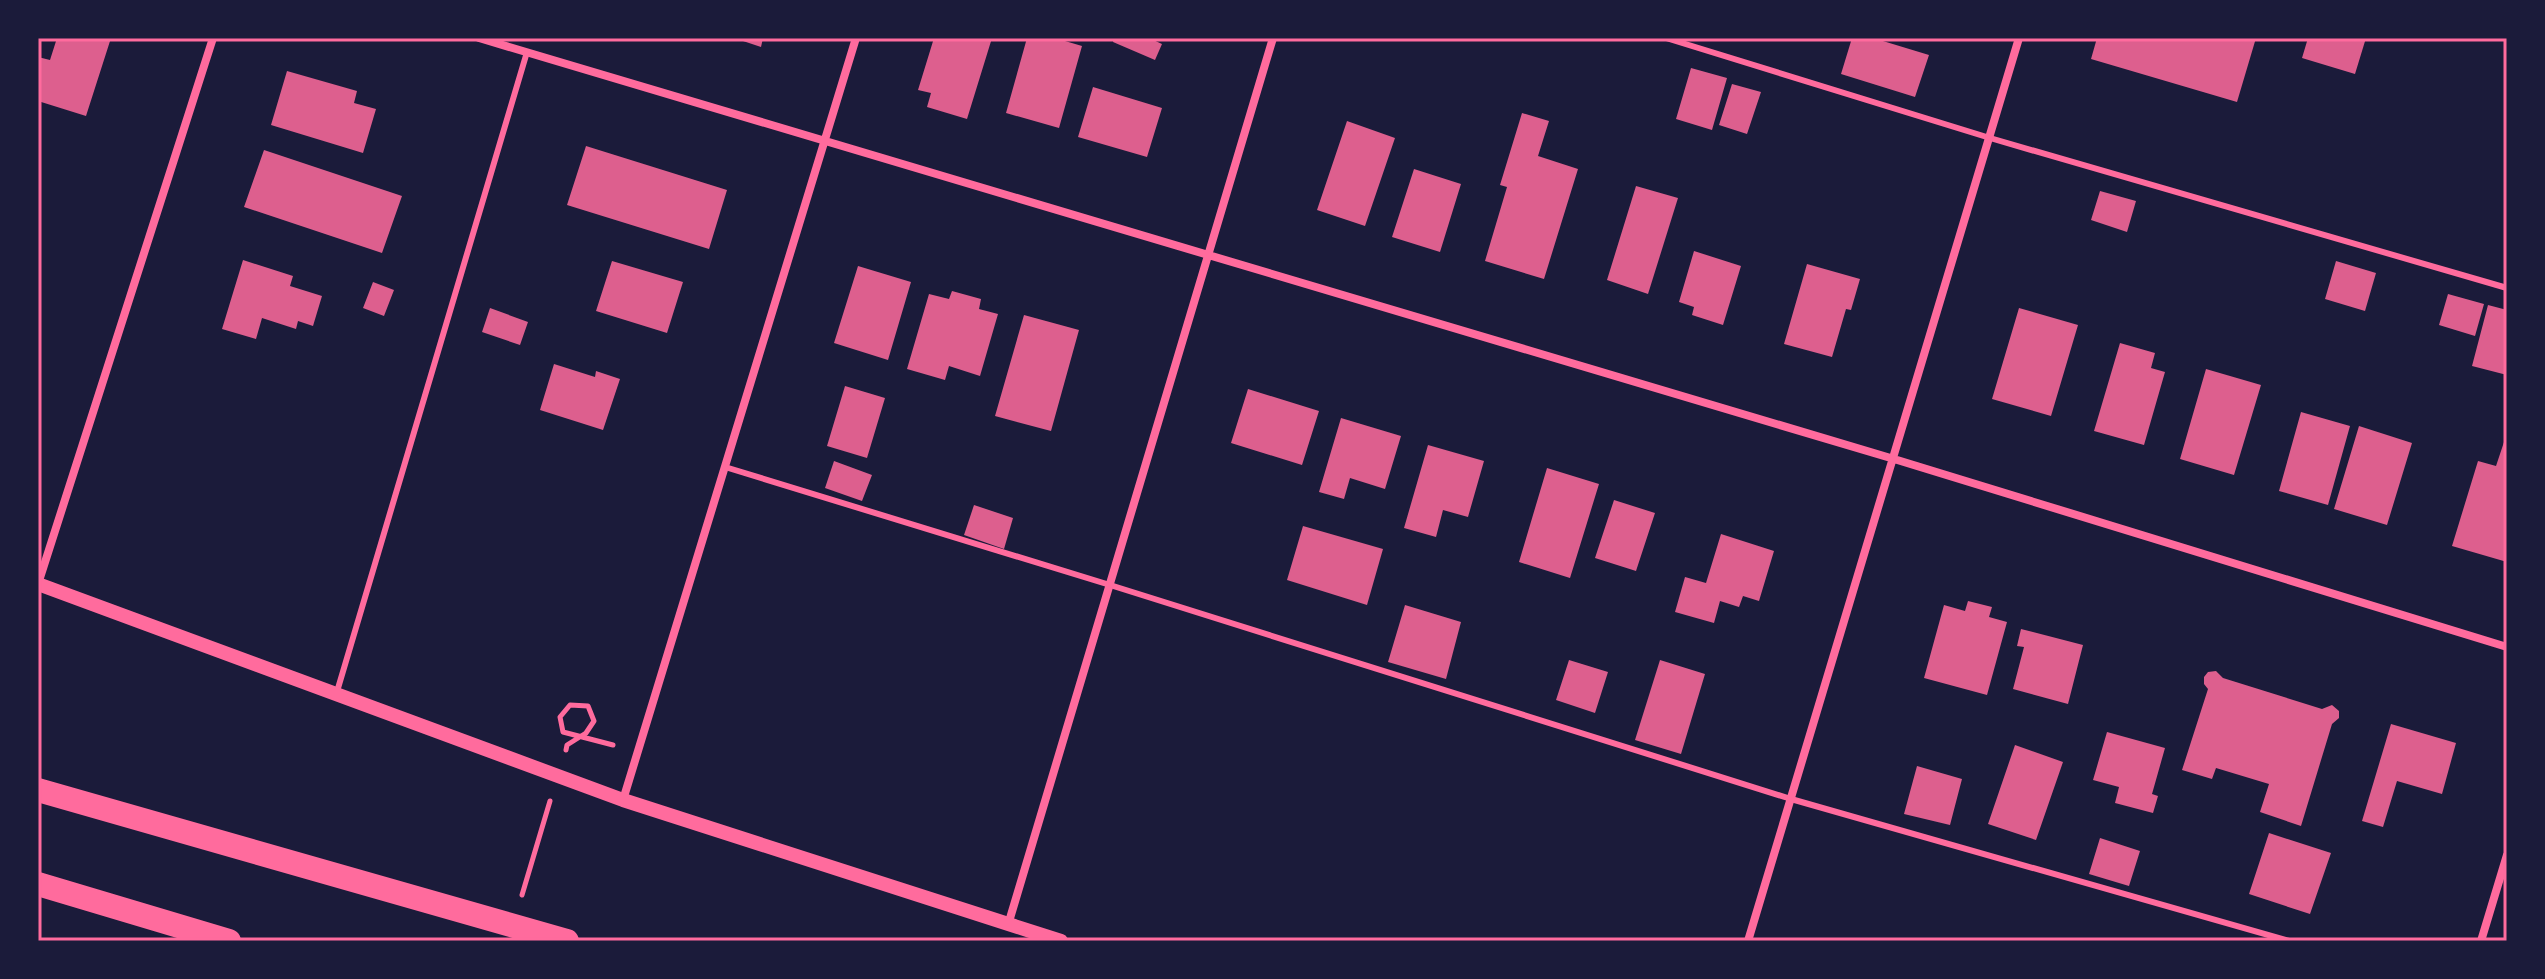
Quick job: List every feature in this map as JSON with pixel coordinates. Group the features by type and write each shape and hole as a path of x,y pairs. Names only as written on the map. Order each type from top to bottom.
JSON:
{"highway":[{"path":"38,790 567,941"},
{"path":"38,884 229,941"}],"street":[{"path":"213,38 38,584 623,800 1061,941"},
{"path":"479,38 1894,459 2507,647"},
{"path":"623,800 856,38"},
{"path":"1008,925 1273,38"},
{"path":"1748,941 2019,38"},
{"path":"2481,941 2507,855"}],"lane":[{"path":"1666,38 1990,138 2507,288"},
{"path":"336,695 527,52"},
{"path":"725,467 1791,799 2289,941"}],"path":[{"path":"562,760 567,745 586,733 594,721 588,706 570,705 560,717 563,732 637,752"},
{"path":"522,896 553,790"}],"building":[{"path":"57,38 111,38 86,116 38,101 38,57 50,60"},
{"path":"734,38 763,38 761,47"},
{"path":"934,38 992,38 967,119 927,107 931,93 918,90"},
{"path":"1027,38 1066,38 1065,41 1082,46 1059,128 1006,113"},
{"path":"1114,38 1149,38 1162,44 1155,60 1113,42"},
{"path":"1852,38 1873,38 1929,55 1915,97 1841,74"},
{"path":"2097,38 2256,38 2237,102 2091,59"},
{"path":"2308,38 2366,38 2355,74 2302,58"},
{"path":"1691,68 1727,78 1712,130 1676,119"},
{"path":"287,71 357,91 354,103 376,109 363,153 271,125"},
{"path":"1732,84 1761,92 1747,134 1719,125"},
{"path":"1093,87 1162,108 1147,157 1078,137"},
{"path":"1522,113 1549,121 1538,156 1578,169 1544,279 1485,261 1507,187 1500,185"},
{"path":"1347,121 1395,138 1365,226 1317,210"},
{"path":"586,146 727,190 709,249 567,205"},
{"path":"264,150 402,196 382,253 244,207"},
{"path":"1414,169 1461,184 1440,252 1392,237"},
{"path":"1636,186 1678,198 1648,294 1607,280"},
{"path":"2100,191 2136,201 2127,232 2091,220"},
{"path":"1694,251 1741,266 1723,325 1692,315 1694,307 1679,302"},
{"path":"243,260 293,276 290,286 322,296 313,326 298,321 296,329 262,318 256,339 222,329"},
{"path":"612,261 683,282 667,333 596,311"},
{"path":"2336,261 2376,273 2365,311 2325,299"},
{"path":"1807,264 1860,279 1851,310 1846,309 1832,357 1784,344"},
{"path":"858,266 911,282 888,360 834,343"},
{"path":"373,282 394,290 384,316 363,308"},
{"path":"952,291 981,299 979,309 998,314 980,376 949,366 945,380 907,369 929,294 949,299"},
{"path":"2448,294 2484,304 2475,336 2439,325"},
{"path":"2488,305 2507,310 2507,375 2472,366"},
{"path":"490,308 528,322 520,345 482,332"},
{"path":"2019,308 2078,325 2051,416 1992,399"},
{"path":"1024,315 1079,330 1051,431 995,416"},
{"path":"2120,343 2155,353 2151,368 2165,372 2144,445 2094,431"},
{"path":"554,364 595,377 596,371 620,379 603,430 540,410"},
{"path":"2206,369 2261,385 2234,475 2180,459"},
{"path":"845,386 885,398 867,458 827,446"},
{"path":"1248,389 1319,411 1302,465 1231,443"},
{"path":"2301,412 2350,426 2328,505 2279,491"},
{"path":"1341,418 1401,436 1385,489 1350,478 1344,499 1319,492"},
{"path":"2359,426 2412,443 2387,525 2334,509"},
{"path":"2507,433 2507,562 2452,546 2478,461 2496,466"},
{"path":"1428,445 1484,461 1468,517 1443,510 1436,537 1404,528"},
{"path":"834,461 872,475 862,501 825,488"},
{"path":"1547,468 1599,484 1570,578 1519,562"},
{"path":"1614,500 1655,513 1636,571 1595,558"},
{"path":"974,505 1013,518 1004,549 964,535"},
{"path":"1303,526 1383,549 1367,605 1287,580"},
{"path":"1721,534 1774,551 1759,601 1743,596 1739,607 1720,601 1714,623 1675,612 1685,577 1706,583"},
{"path":"1968,601 1992,607 1989,617 2007,622 1987,695 1924,678 1944,605 1965,611"},
{"path":"1405,605 1461,622 1446,679 1388,662"},
{"path":"2021,629 2083,645 2068,704 2013,689 2024,647 2017,646"},
{"path":"1569,660 1608,672 1595,713 1556,700"},
{"path":"1660,660 1705,674 1681,754 1635,740"},
{"path":"2216,671 2223,678 2322,709 2332,705 2339,711 2339,718 2332,724 2301,826 2260,812 2269,784 2216,768 2212,779 2182,770 2208,689 2204,677 2208,672"},
{"path":"2391,724 2456,743 2442,794 2397,781 2383,827 2362,821"},
{"path":"2107,732 2165,748 2152,794 2158,796 2153,813 2115,803 2119,787 2093,780"},
{"path":"2015,745 2063,762 2036,840 1988,824"},
{"path":"1917,766 1962,779 1950,825 1904,814"},
{"path":"2269,833 2331,853 2310,914 2249,894"},
{"path":"2100,838 2140,851 2129,886 2089,874"}]}
